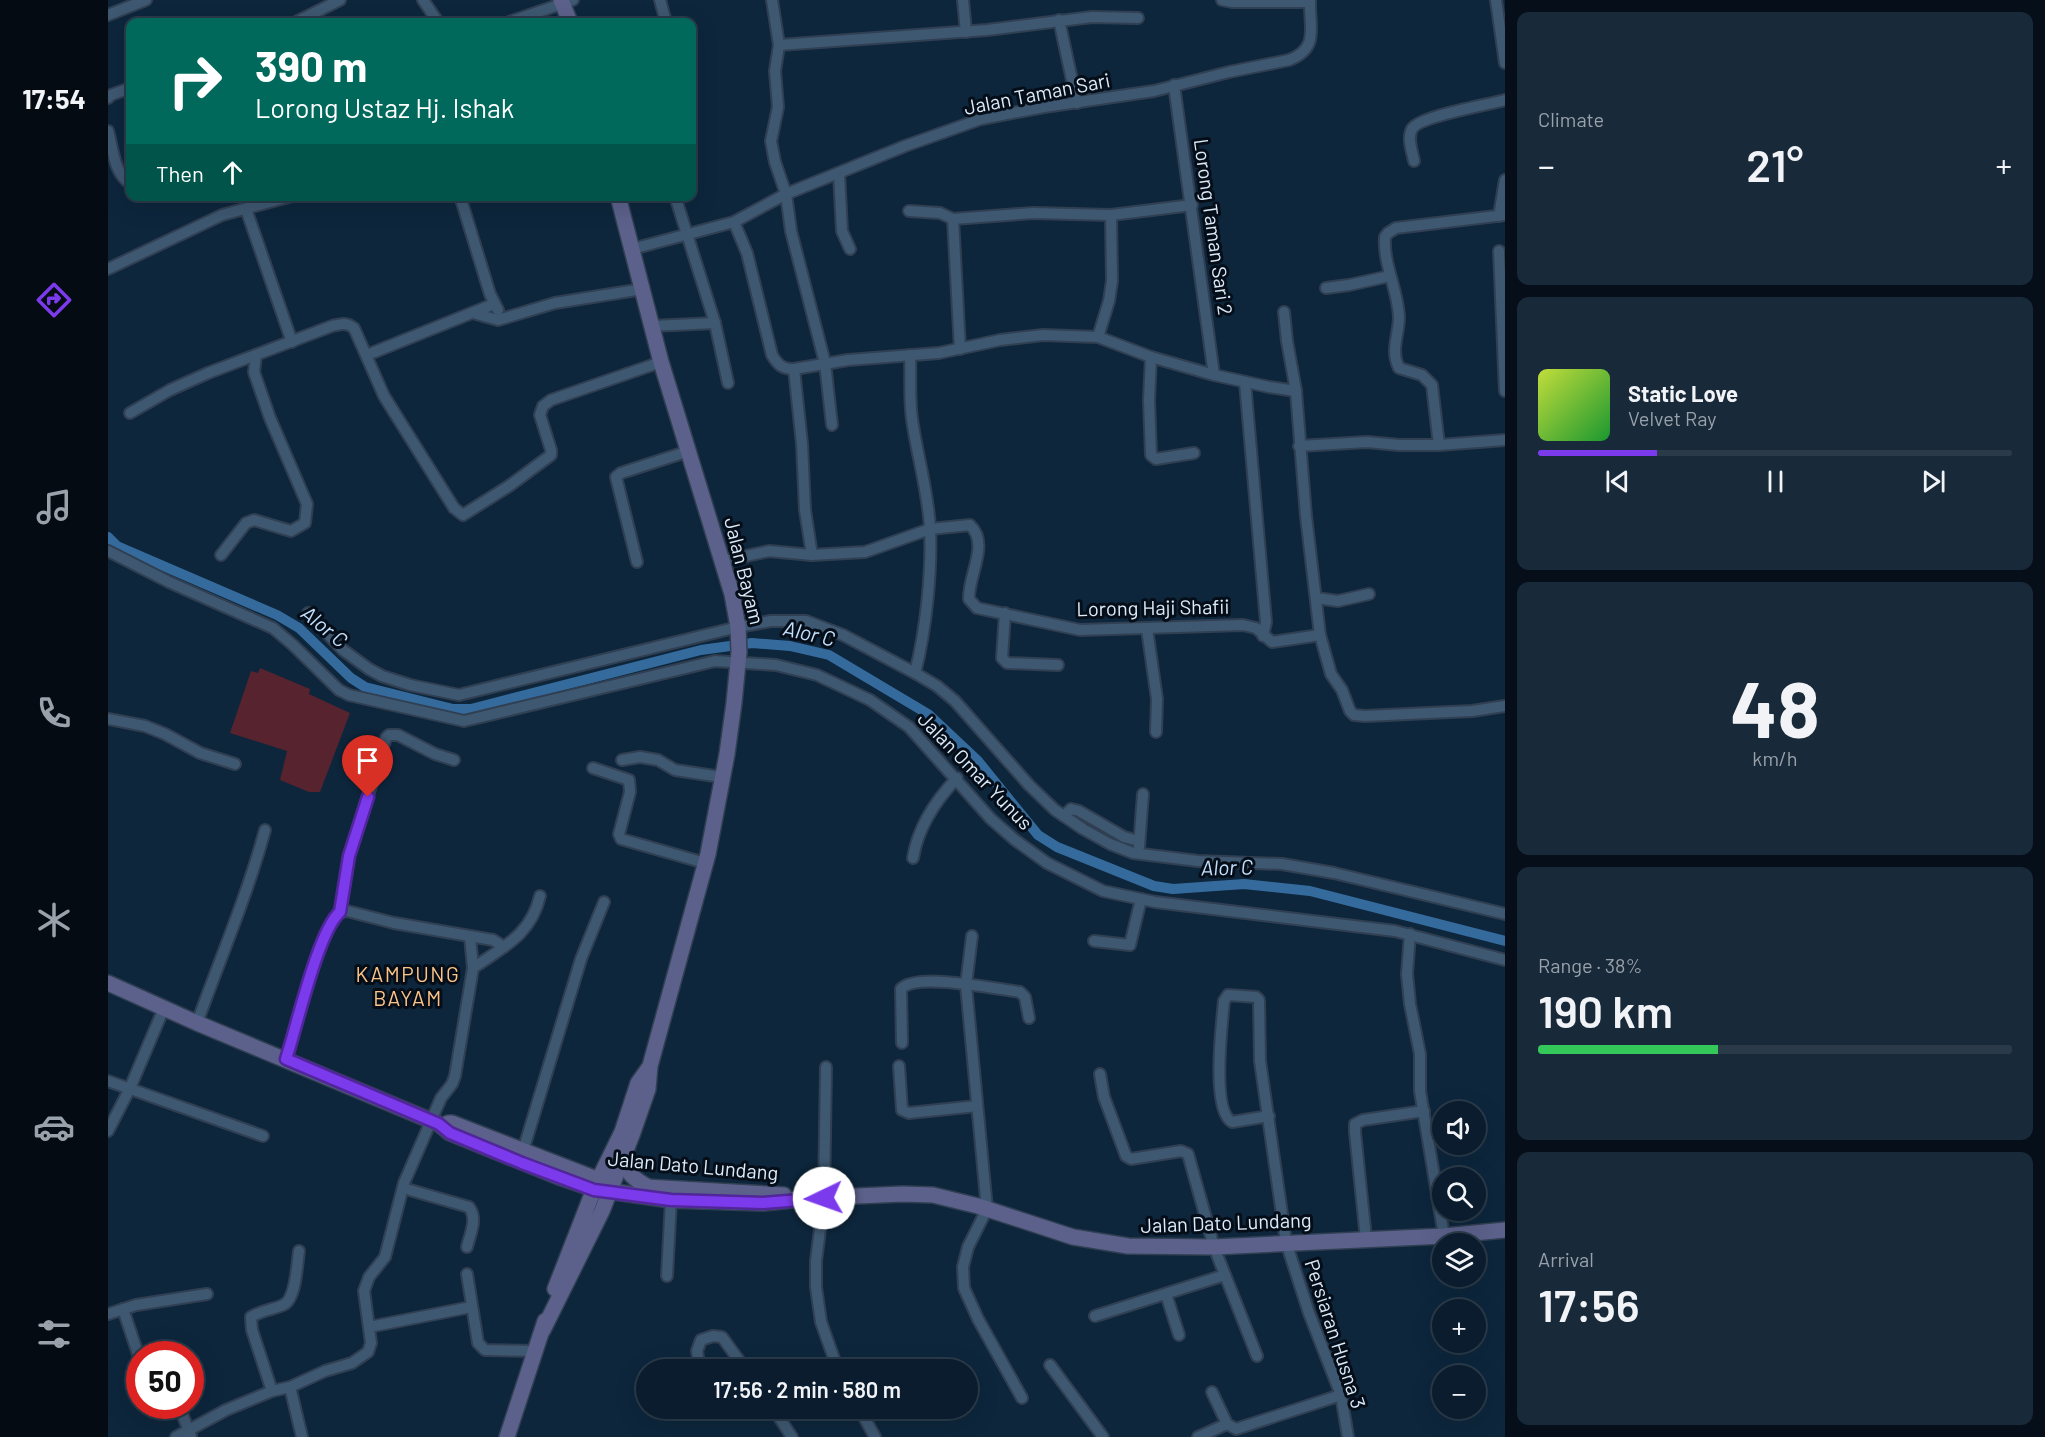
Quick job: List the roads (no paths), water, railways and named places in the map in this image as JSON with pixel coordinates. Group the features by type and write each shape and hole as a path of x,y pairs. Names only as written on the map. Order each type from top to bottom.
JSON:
{"main road":[{"path":"566,2 569,18"},
{"name":"Jalan Bayam","path":"603,1186 627,1134 638,1083 650,1066 705,863 735,703 739,657 738,630 732,594 661,362 619,201"},
{"name":"Jalan Dato Lundang","path":"108,983 197,1023 435,1122 450,1133 603,1186 651,1192 764,1192 817,1198"},
{"name":"Jalan Dato Lundang","path":"435,1122 452,1123 524,1151 558,1171"},
{"path":"558,1171 591,1166 601,1160 627,1134"},
{"path":"627,1134 625,1160 628,1171 635,1180 651,1192"},
{"path":"558,1171 578,1196 580,1207 575,1234"},
{"path":"602,1211 603,1186"},
{"path":"507,1437 543,1330 552,1295 575,1234 603,1186"},
{"path":"543,1330 602,1211 609,1205 651,1192"},
{"name":"Jalan Dato Lundang","path":"651,1192 671,1200 763,1203 817,1198 933,1195 950,1197 1073,1237 1101,1243 1147,1247 1214,1247 1432,1236"},
{"name":"Jalan Dato Lundang","path":"1474,1233 1505,1230"}],"street":[{"path":"108,15 146,0"},
{"path":"304,18 340,0"},
{"path":"423,0 435,18"},
{"path":"660,0 665,18"},
{"path":"772,0 779,45 775,71 778,107 771,141 775,162 786,194 791,231 825,363 832,425"},
{"path":"963,0 966,32"},
{"path":"1222,0 1232,2 1310,1"},
{"path":"1496,0 1505,63"},
{"name":"Jalan Taman Sari","path":"632,249 734,222 786,194 905,146 981,119 1154,91 1298,56 1307,49 1311,40 1310,1"},
{"path":"520,18 566,2"},
{"path":"779,45 1025,27 1059,20 1092,17 1138,18"},
{"path":"1059,20 1077,103"},
{"name":"Lorong Taman Sari 2","path":"1174,85 1214,375"},
{"path":"108,98 126,89"},
{"path":"1414,161 1410,138 1411,131 1418,123 1433,117 1505,100"},
{"path":"108,131 119,172 126,180"},
{"path":"839,173 842,231 850,249"},
{"path":"1440,445 1432,385 1422,375 1399,368 1396,361 1394,351 1399,318 1385,237 1392,230 1502,215 1505,180"},
{"path":"108,269 222,215 274,201"},
{"path":"462,201 494,304 504,318"},
{"path":"677,201 715,323 728,382"},
{"path":"909,211 940,213 953,219 1034,213 1111,215 1192,205"},
{"path":"246,209 292,342"},
{"path":"1098,337 1109,302 1112,281 1111,215"},
{"path":"953,219 960,349"},
{"path":"734,222 747,253 772,355 778,365 786,369 960,349 1000,340 1043,335 1098,337 1151,357 1214,375 1296,391"},
{"path":"1499,251 1505,390"},
{"path":"1326,288 1390,276"},
{"path":"473,313 491,319 504,318 555,303 643,289"},
{"path":"367,356 494,304"},
{"path":"1284,312 1296,391 1299,446 1320,635 1331,674 1342,690 1346,704 1354,715 1365,716 1472,711 1505,706"},
{"path":"130,413 170,390 344,323 354,328 384,396 454,508 463,514 509,486 551,454 540,415 543,406 551,400 661,362"},
{"path":"652,326 715,323"},
{"path":"221,555 246,523 254,520 291,531 305,523 307,504 270,418 254,372 256,355"},
{"path":"910,355 912,417 928,503 930,529 921,650 915,673"},
{"path":"1151,357 1149,400 1151,454 1156,459 1194,453"},
{"path":"794,369 802,444 805,510 812,555"},
{"path":"1245,382 1266,622 1263,636"},
{"path":"1299,446 1367,442 1440,445 1505,440"},
{"path":"637,562 616,477 621,473 689,451"},
{"name":"Lorong Haji Shafii","path":"722,561 769,551 812,555 865,552 930,529 970,525 975,530 979,544 969,599 978,608 1080,630 1243,625 1256,628 1272,642 1320,635"},
{"name":"Jalan Omar Yunus","path":"108,551 169,582 273,628 339,690 349,695 464,721 739,657 816,675 870,700 909,727 957,778 991,819 1015,840 1047,863 1103,891 1141,899 1395,931 1505,960"},
{"path":"1316,598 1338,601 1369,594"},
{"path":"308,613 343,650 369,669 410,685 459,695 771,621 806,621 843,635 937,686 955,701 1029,785 1064,816 1110,844 1138,853 1198,861 1282,864 1324,871 1505,914"},
{"path":"1005,613 1002,658 1007,663 1058,665"},
{"path":"1147,629 1157,699 1156,732"},
{"path":"108,719 145,726 200,753 235,764"},
{"path":"286,1059 319,952 334,918 340,912 349,856 386,738 389,735 398,735 435,754 454,760"},
{"path":"621,760 640,757 658,760 675,770 721,777"},
{"path":"593,768 630,780 630,792 620,834 621,839 705,863"},
{"path":"913,858 914,847 934,805 957,778"},
{"path":"1138,853 1143,794"},
{"path":"1064,816 1071,809 1079,811 1124,837 1139,841"},
{"path":"197,1023 243,901 265,830"},
{"path":"473,968 513,941 536,913 540,896"},
{"path":"1094,941 1130,945 1141,899"},
{"path":"524,1151 581,959 604,902"},
{"path":"340,912 347,911 394,923 493,940 504,947"},
{"path":"1410,934 1407,974 1410,1004 1420,1054 1420,1091 1444,1233"},
{"path":"176,1437 190,1434 226,1410 272,1391 290,1387 325,1371 352,1364 368,1353 371,1342 364,1291 369,1277 385,1257 403,1188 435,1122 441,1098 455,1076 473,968 470,936"},
{"path":"972,936 966,985 987,1209 968,1247 963,1268 964,1288 978,1319 1022,1398"},
{"path":"902,1043 901,989 906,984 935,981 1022,993 1028,1004 1029,1018"},
{"name":"Persiaran Husna 3","path":"1269,1116 1232,1122 1226,1117 1219,1083 1218,1057 1224,1001 1232,994 1256,997 1259,1000 1260,1061 1269,1116 1286,1242 1309,1313 1341,1395 1348,1437"},
{"path":"108,1131 130,1088 164,1008"},
{"path":"899,1065 902,1110 909,1113 977,1106"},
{"path":"826,1067 817,1198 816,1287 821,1322 834,1359"},
{"path":"1100,1074 1104,1098 1126,1156 1131,1159 1181,1151 1188,1154 1214,1247 1257,1356"},
{"path":"108,1081 263,1136"},
{"path":"1366,1239 1355,1124 1363,1120 1424,1111"},
{"path":"403,1188 469,1207 474,1219 467,1247"},
{"path":"667,1276 671,1200"},
{"path":"272,1391 252,1330 251,1317 260,1311 286,1304 292,1296 298,1251"},
{"path":"467,1274 478,1343 485,1350 536,1351"},
{"path":"1095,1316 1225,1275"},
{"path":"108,1314 123,1309 207,1294"},
{"path":"1166,1294 1179,1335"},
{"path":"369,1327 471,1307"},
{"path":"123,1309 134,1341"},
{"path":"698,1359 697,1351 701,1340 713,1336 722,1337 738,1359"},
{"path":"1050,1365 1103,1437"},
{"path":"290,1387 302,1437"},
{"path":"1212,1392 1227,1424 1236,1429 1341,1395"},
{"path":"184,1419 190,1434"},
{"path":"780,1419 792,1437"},
{"path":"865,1419 875,1437"},
{"path":"1198,1437 1227,1424"}],"waterway":[{"name":"Alor C","path":"108,537 117,546 277,615 299,628 351,678 365,687 453,709 471,709 701,650 752,643 790,646 829,655 928,714 978,761 1038,835 1057,847 1154,886 1173,889 1244,884 1310,891 1505,941"}],"district":[{"name":"KAMPUNG BAYAM","path":"408,987"}]}
